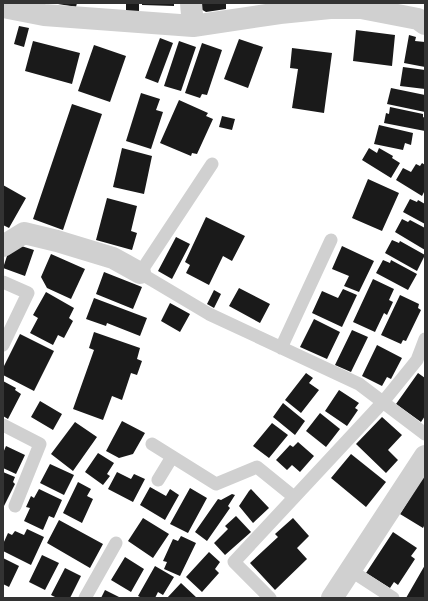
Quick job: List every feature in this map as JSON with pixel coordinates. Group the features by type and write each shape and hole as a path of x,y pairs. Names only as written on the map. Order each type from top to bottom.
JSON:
{"street":[{"path":"191,3 193,26"},
{"path":"3,7 44,15 193,26 280,13 330,8 361,8 418,19 425,24"},
{"path":"3,246 24,233 57,241 113,258 140,273"},
{"path":"332,598 425,456"}],"lane":[{"path":"212,164 140,273 209,314 359,384 425,434"},
{"path":"281,348 331,240"},
{"path":"3,282 28,293 3,345"},
{"path":"270,598 234,562 383,402 418,360 425,339"},
{"path":"3,426 40,444 15,506"},
{"path":"152,444 216,484 257,468 294,497"},
{"path":"158,480 172,457"},
{"path":"84,598 116,542"},
{"path":"350,570 393,598"}],"building":[{"path":"58,3 77,3 76,7"},
{"path":"126,3 139,3 139,11 126,11"},
{"path":"142,3 174,3 174,6 142,5"},
{"path":"199,3 226,3 226,9 206,12 199,8"},
{"path":"19,26 29,28 24,47 14,44"},
{"path":"356,30 395,35 392,66 353,61"},
{"path":"409,35 416,37 415,41 425,42 425,67 404,63"},
{"path":"160,38 173,43 158,83 145,78"},
{"path":"239,39 263,47 248,88 224,79"},
{"path":"33,41 80,53 72,84 25,71"},
{"path":"179,41 196,47 181,91 164,86"},
{"path":"202,43 222,50 207,95 202,94 200,98 185,93"},
{"path":"94,45 126,56 110,102 78,91"},
{"path":"292,48 332,53 324,113 292,108 298,69 290,68"},
{"path":"403,67 425,70 425,89 400,86"},
{"path":"391,88 425,95 425,112 387,104"},
{"path":"141,93 160,99 156,110 163,112 151,149 126,141"},
{"path":"179,100 208,113 206,116 213,119 197,154 192,153 191,156 160,143"},
{"path":"72,104 102,114 63,230 33,219"},
{"path":"390,107 423,114 423,117 425,118 425,131 384,123 386,113 389,114"},
{"path":"222,116 235,119 232,130 219,127"},
{"path":"379,125 413,133 411,145 405,143 403,150 374,144"},
{"path":"122,148 152,156 144,194 113,187"},
{"path":"369,148 377,153 379,148 393,156 392,158 400,163 391,178 362,160"},
{"path":"422,163 425,165 425,190 422,196 396,180 403,168 411,172 416,164 420,166"},
{"path":"368,179 399,193 382,231 352,218"},
{"path":"3,185 26,198 9,228 3,225"},
{"path":"107,198 137,206 131,231 137,233 132,250 96,240"},
{"path":"410,199 417,202 418,200 425,204 425,224 403,212"},
{"path":"206,217 245,236 232,261 223,256 209,285 186,273 190,265 185,262"},
{"path":"402,219 408,222 410,220 425,228 425,250 395,232"},
{"path":"176,237 190,244 172,279 158,271"},
{"path":"392,240 399,243 400,241 425,255 417,271 385,253"},
{"path":"18,245 34,250 25,276 3,268 8,253"},
{"path":"342,246 374,261 359,292 344,286 349,276 332,269"},
{"path":"51,254 85,269 71,299 47,288 41,277"},
{"path":"383,260 390,263 391,260 417,274 408,290 376,273"},
{"path":"104,272 142,287 133,309 96,294"},
{"path":"373,279 394,289 389,300 393,302 387,315 384,313 375,332 353,322"},
{"path":"239,288 270,304 260,323 229,306"},
{"path":"343,289 357,295 342,327 312,313 322,291 338,298"},
{"path":"214,290 221,294 214,308 207,304"},
{"path":"46,292 74,308 69,318 73,321 64,338 58,335 53,345 30,333 38,318 33,315"},
{"path":"400,295 419,304 418,308 421,310 406,341 403,340 401,344 381,335"},
{"path":"94,298 147,318 140,336 107,323 106,326 86,319"},
{"path":"170,303 190,314 180,332 161,321"},
{"path":"314,319 340,332 327,359 300,347"},
{"path":"352,330 368,337 351,372 335,365"},
{"path":"94,332 140,348 137,359 142,361 137,375 131,373 122,400 112,396 103,420 73,409 94,350 89,348"},
{"path":"20,334 54,351 34,391 3,375 3,368"},
{"path":"377,345 402,358 391,379 387,377 382,386 362,376"},
{"path":"306,373 313,378 309,383 319,390 301,413 285,400"},
{"path":"418,373 425,378 425,416 421,422 396,404"},
{"path":"3,381 16,388 15,390 21,394 8,419 3,416"},
{"path":"339,390 359,403 355,408 358,410 347,426 325,411"},
{"path":"40,401 62,414 53,430 31,417"},
{"path":"283,403 305,421 295,435 273,417"},
{"path":"320,413 340,429 326,447 306,431"},
{"path":"382,417 402,435 388,450 398,460 386,473 356,444"},
{"path":"122,421 145,433 133,454 119,458 106,451"},
{"path":"75,422 97,437 73,471 51,454"},
{"path":"272,423 288,435 269,458 253,446"},
{"path":"298,442 314,456 300,472 292,465 287,470 276,460 290,445 293,447"},
{"path":"6,446 25,455 16,474 3,468 3,453"},
{"path":"98,453 114,463 107,474 110,476 103,485 85,472"},
{"path":"351,454 386,482 366,507 331,478"},
{"path":"50,464 74,475 64,495 40,483"},
{"path":"3,472 15,477 13,482 15,484 4,506 3,506"},
{"path":"117,472 131,479 134,474 145,479 133,502 108,489"},
{"path":"425,474 425,524 423,528 400,514"},
{"path":"78,482 91,489 87,496 93,499 82,523 63,513"},
{"path":"150,487 166,496 170,489 179,495 165,520 140,505"},
{"path":"190,488 207,498 188,533 170,524"},
{"path":"39,489 62,500 54,518 49,516 43,530 24,521 30,508 26,507 31,496 34,498"},
{"path":"251,489 269,508 253,523 239,506"},
{"path":"232,494 235,495 228,506 230,508 207,541 195,532 218,499 221,500"},
{"path":"236,516 251,532 225,555 214,543 228,529 225,526"},
{"path":"143,518 169,534 153,558 128,541"},
{"path":"293,518 309,536 297,548 307,559 275,590 250,563 278,537 275,534"},
{"path":"59,520 103,544 90,568 47,543"},
{"path":"27,529 44,537 31,565 3,551 3,544 8,533 12,535 15,531 24,535"},
{"path":"393,532 417,548 411,556 415,559 398,585 394,582 390,588 366,573"},
{"path":"181,536 196,543 180,576 164,569 167,562 163,561 173,539 178,541"},
{"path":"209,552 220,562 215,569 219,573 202,592 186,577"},
{"path":"42,555 59,563 45,590 29,582"},
{"path":"125,557 144,569 131,592 111,580"},
{"path":"3,558 19,566 9,587 3,584"},
{"path":"425,565 425,598 406,598"},
{"path":"155,566 174,577 163,595 158,592 155,598 142,598 138,596"},
{"path":"65,568 81,576 70,598 57,598 51,595"},
{"path":"181,583 197,598 167,598"},
{"path":"105,590 121,598 101,598"}]}
